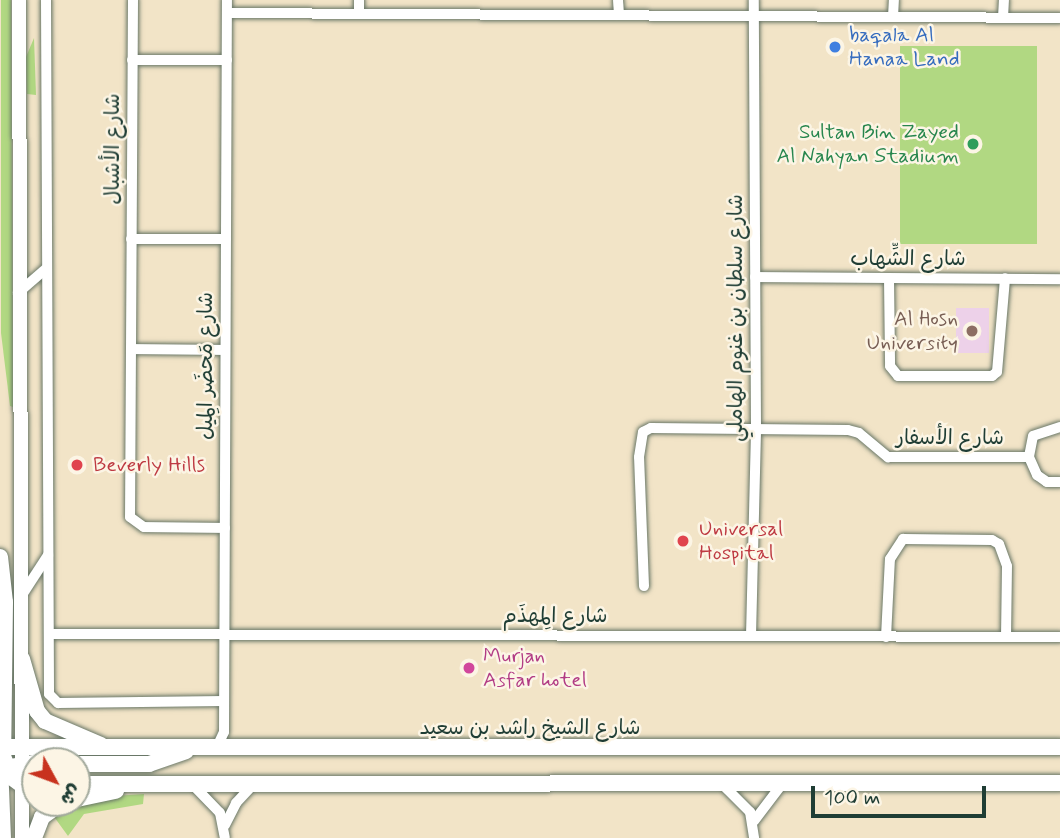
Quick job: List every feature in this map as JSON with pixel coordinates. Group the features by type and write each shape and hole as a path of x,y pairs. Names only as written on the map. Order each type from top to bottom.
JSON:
{"main road":[{"path":"19,0 18,293 24,592 22,659 26,747"},
{"path":"0,557 5,602 3,838"},
{"path":"22,659 37,711 45,721 113,750"},
{"name":"شارع الشيخ راشد بن سعيد","path":"91,752 239,749 1060,747"},
{"path":"91,764 149,764 188,750"},
{"name":"شارع الشيخ راشد بن سعيد","path":"2,766 21,760"},
{"path":"2,766 21,779"},
{"path":"91,795 138,783"},
{"path":"91,785 1060,783"},
{"path":"22,838 25,817"},
{"path":"34,838 42,817"}],"street":[{"path":"46,0 44,270 51,634 49,694 58,703 224,701"},
{"name":"شارع الأشبال","path":"133,0 130,516 144,527 225,528"},
{"name":"شارع مَحضَر المِيل","path":"216,750 224,732 227,0"},
{"path":"359,0 359,14"},
{"path":"618,0 619,15"},
{"name":"شارع سلطان بن غنوم الهاملي","path":"751,636 756,428 754,0"},
{"path":"893,17 894,0"},
{"path":"1003,18 1004,0"},
{"path":"227,13 1060,18"},
{"path":"132,60 227,60"},
{"path":"131,239 226,239"},
{"path":"18,293 44,270"},
{"name":"شارع الشِّهاب","path":"755,277 1060,279"},
{"path":"889,278 890,366 898,376 992,376 997,372 1005,278"},
{"path":"131,349 225,350"},
{"path":"1060,427 1033,436 1029,457 1037,475 1047,482 1060,482"},
{"name":"شارع الأسفار","path":"643,586 639,457 643,432 651,428 848,430 859,433 888,457 1029,457"},
{"path":"886,637 890,559 903,539 992,540 999,544 1007,566 1006,637"},
{"path":"24,592 48,555"},
{"name":"شارع المِهذَم","path":"51,634 1060,637"},
{"path":"224,732 239,749"},
{"path":"721,783 744,803 754,821 754,838"},
{"path":"754,821 783,783"},
{"path":"225,825 236,803 253,785"},
{"path":"194,786 214,802 225,825 225,838"}],"shaded area":[{"name":"Al Hosn University","path":"956,308 989,308 989,353 956,353"}],"green space":[{"path":"1,0 11,0 13,407 10,406 1,333"},
{"path":"34,38 36,95 27,94 26,57"},
{"path":"900,46 1037,46 1037,244 900,244"},
{"path":"144,794 143,804 91,813 91,798"},
{"path":"54,817 82,817 68,836"}],"place":[{"name":"baqala Al Hanaa Land","path":"835,47"},
{"name":"Sultan Bin Zayed Al Nahyan Stadium","path":"973,144"},
{"name":"Al Hosn University","path":"972,331"},
{"name":"Beverly Hills","path":"77,465"},
{"name":"Universal Hospital","path":"683,541"},
{"name":"Murjan Asfar hotel","path":"469,668"}]}
